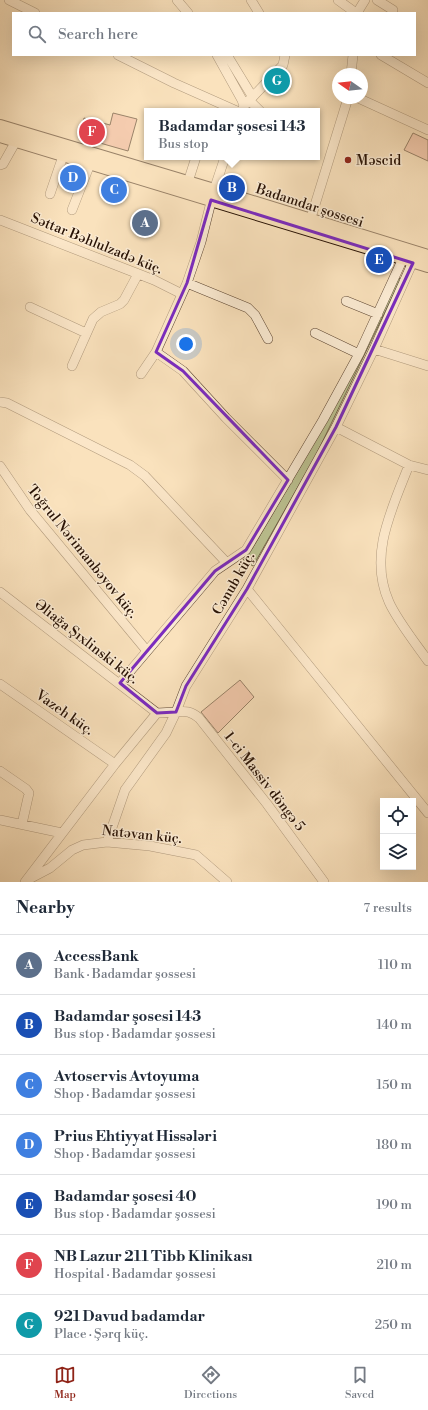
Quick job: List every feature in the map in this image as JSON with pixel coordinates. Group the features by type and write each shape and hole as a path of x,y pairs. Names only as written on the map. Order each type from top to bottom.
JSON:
{"main road":[{"name":"Badamdar şossesi","path":"0,126 188,182 212,195 413,257"},
{"name":"Badamdar şossesi","path":"0,136 90,164 310,221 413,257 428,266"}],"street":[{"path":"9,0 33,12"},
{"path":"177,0 187,12"},
{"path":"251,0 258,12"},
{"path":"338,0 356,12"},
{"path":"358,12 365,0"},
{"path":"377,0 393,10"},
{"path":"120,56 174,83 244,105"},
{"path":"218,56 244,105"},
{"path":"227,56 244,105"},
{"path":"244,105 284,65 285,56"},
{"path":"352,68 353,56"},
{"path":"383,56 428,83"},
{"path":"368,103 428,130"},
{"path":"310,221 346,104"},
{"path":"0,165 3,164 16,141"},
{"path":"50,194 63,156"},
{"path":"188,182 195,160"},
{"path":"141,374 156,352 187,283 201,242 212,195 224,160"},
{"path":"72,210 90,164"},
{"name":"Səttar Bəhlulzadə küç.","path":"0,220 138,274 182,294"},
{"name":"Cənub küç.","path":"120,683 215,571 226,562 246,550 288,480 359,354 378,314 413,257"},
{"name":"Cənub küç.","path":"107,842 125,790 166,733 186,686 247,589 336,427 374,349 413,257"},
{"path":"72,366 93,319 101,312 120,304 124,300 138,274"},
{"path":"187,283 248,308 256,315 268,339"},
{"path":"346,302 378,314"},
{"path":"30,307 86,333"},
{"path":"315,333 359,354"},
{"path":"374,349 428,366"},
{"path":"156,352 183,371 226,418 288,480"},
{"path":"0,402 7,403 130,465 145,476 226,562"},
{"path":"336,427 409,465 428,470"},
{"path":"409,465 386,525 381,547 381,568 389,604 428,661"},
{"name":"Toğrul Nərimanbəyov küç.","path":"0,466 30,510 147,651"},
{"path":"247,589 428,813"},
{"name":"Əliağa Şıxlinski küç.","path":"0,592 157,713"},
{"name":"Vazeh küç.","path":"0,684 115,764"},
{"name":"1-ci Massiv döngə 5","path":"176,712 187,711 194,713 199,718 267,804 324,882"},
{"path":"27,880 115,764 157,713 176,712"},
{"path":"0,771 26,789 28,793 22,824"},
{"path":"0,820 62,833"},
{"name":"Natəvan küç.","path":"27,880 50,868 72,850 83,845 107,842 150,846 196,855 227,882"}],"highlighted area":[{"path":"211,200 413,263 336,427 247,589 186,686 176,712 157,713 120,683 215,571 246,550 288,480 183,371 156,352 187,283"}],"green space":[{"path":"398,278 401,279 316,455 253,566 243,560 252,549 327,421"}],"building":[{"path":"113,113 137,119 128,151 79,137 84,118 110,125"},
{"path":"413,133 428,140 428,161 404,150"},
{"path":"240,680 254,697 218,733 201,712"}],"place":[{"name":"921 Davud badamdar","path":"277,81"},
{"name":"NB Lazur 211 Tibb Klinikası","path":"92,132"},
{"name":"Məscid","path":"348,160"},
{"name":"Prius Ehtiyyat Hissәlәri","path":"73,178"},
{"name":"Badamdar şosesi 143","path":"232,188"},
{"name":"Avtoservis Avtoyuma","path":"114,190"},
{"name":"AccessBank","path":"145,223"},
{"name":"Badamdar şosesi 40","path":"379,260"}]}
